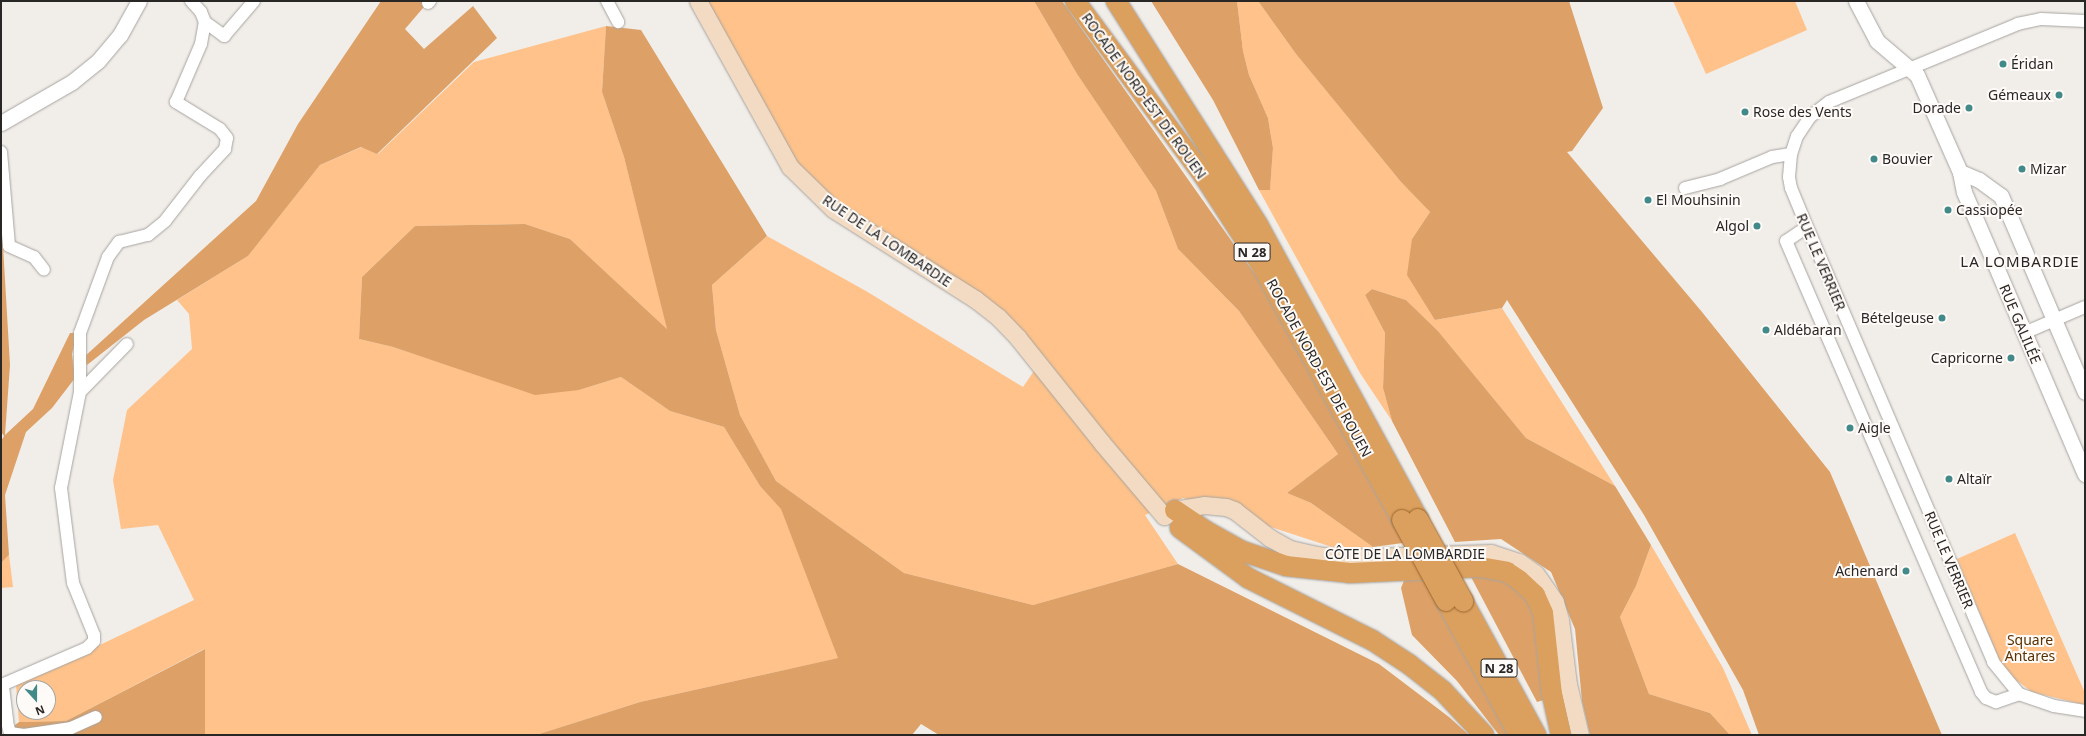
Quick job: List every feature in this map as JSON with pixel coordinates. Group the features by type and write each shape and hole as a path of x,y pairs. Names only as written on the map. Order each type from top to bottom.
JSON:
{"highway":[{"name":"ROCADE NORD-EST DE ROUEN","path":"1075,1 1204,176 1262,266 1410,520"},
{"name":"ROCADE NORD-EST DE ROUEN","path":"1116,1 1258,224 1410,520 1454,601 1519,735"},
{"path":"1170,513 1248,578 1372,640 1410,665 1443,691 1484,735"},
{"path":"1170,513 1242,551 1286,566 1350,573 1480,567 1507,572 1529,589 1542,613 1552,694 1561,735"},
{"name":"ROCADE NORD-EST DE ROUEN","path":"1454,601 1536,735"}],"main road":[{"name":"RUE DE LA LOMBARDIE","path":"698,1 777,147 806,184 834,209 975,299 998,317 1036,360 1130,475 1170,513"},
{"name":"CÔTE DE LA LOMBARDIE","path":"1170,513 1204,505 1226,507 1234,510 1270,538 1290,549 1342,558 1491,553 1528,567 1541,581 1555,602 1560,620 1568,684 1580,735"}],"street":[{"path":"1,123 72,82 98,61 120,35 139,1"},
{"path":"191,1 201,12 205,22 224,36 254,1"},
{"path":"608,1 618,22"},
{"path":"1856,1 1876,41 1893,57 1911,68"},
{"name":"RUE LE VERRIER","path":"2019,694 1999,672 1990,655 1807,227 1791,188 1791,154 1803,125 1818,109 1829,102 2018,24 2041,19 2085,21"},
{"path":"96,717 71,728 24,735 10,733 2,687 4,684 87,648 94,641 73,583 61,488 80,392 78,363 80,333 108,257 119,242 148,235 165,221 200,176 225,149 226,138 220,129 176,102 201,44 205,22"},
{"name":"RUE GALILÉE","path":"1911,68 1917,75 1960,172 1964,192 2085,474"},
{"path":"1,152 8,246 34,257 44,270"},
{"path":"1685,188 1720,179 1772,157 1791,154"},
{"path":"1960,172 1979,180 2001,196 2085,392"},
{"path":"1807,227 1786,241 1981,692 1986,698 1996,702 2019,694 2048,705 2085,711"},
{"path":"2024,333 2085,307"},
{"path":"80,392 127,344"}],"green space":[{"path":"699,1 1034,1 1077,74 1156,191 1178,249 1239,311 1338,454 1287,493 1311,503 1373,547 1341,550 1183,498 1145,515 1178,564 1033,605 904,573 776,481 740,415 716,330 712,285 767,236 866,291 1023,387 1038,365 988,313 815,198"},
{"path":"1237,1 1258,1 1296,54 1401,182 1430,212 1412,239 1435,320 1502,308 1615,486 1526,438 1438,331 1406,300 1372,289 1365,295 1385,333 1383,388 1392,421 1360,373 1259,190 1270,189 1273,148 1268,118 1249,75 1243,51"},
{"path":"1673,1 1795,1 1807,30 1706,74"},
{"path":"606,26 602,92 624,157 668,330 570,239 525,224 415,226 362,277 359,339 393,347 466,371 579,390 621,377 670,411 724,427 760,486 781,508 839,658 640,702 536,735 205,735 204,649 66,721 19,722 19,720 56,720 56,680 26,680 194,600 158,525 121,529 113,480 127,410 192,349 189,314 177,300 248,256 320,165 362,147 378,154 474,62"},
{"name":"Square Antares","path":"2015,533 2085,693 2085,705 2032,692 2008,674 2002,666 1957,559"},
{"path":"1651,545 1723,668 1752,735 1730,735 1710,713 1649,694 1620,617 1636,586"},
{"path":"9,555 13,587 1,588 1,563"}],"shaded area":[{"path":"381,1 429,1 405,29 424,49 473,6 497,38 377,154 361,147 320,165 248,256 144,320 87,365 84,357 256,201 298,124"},
{"path":"1034,1 1062,1 1257,277 1358,453 1403,543 1373,547 1311,503 1287,493 1338,454 1239,311 1178,249 1156,191 1077,74"},
{"path":"1151,1 1237,1 1243,51 1249,75 1268,118 1273,148 1270,190 1259,190 1213,100"},
{"path":"1258,1 1569,1 1603,108 1572,151 1567,152 1702,312 1830,472 1942,735 1759,735 1743,690 1644,515 1507,300 1502,308 1435,320 1407,275 1412,239 1430,212 1401,182 1296,54"},
{"path":"606,26 641,30 767,236 712,285 716,330 740,415 776,481 904,573 1033,605 1178,564 1379,664 1449,717 1469,735 939,735 921,724 912,735 536,735 640,702 838,658 781,509 760,486 724,427 670,411 621,377 579,390 535,395 393,347 359,339 362,277 415,226 525,224 570,239 667,329 624,157 602,92"},
{"path":"1,211 10,365 5,435 33,409 70,333 77,333 72,354 75,378 52,408 26,432 5,495 9,555 1,563 1,441 4,436 1,432"},
{"path":"1372,289 1406,300 1438,331 1526,438 1615,486 1651,545 1636,586 1620,617 1649,694 1710,713 1730,735 1590,735 1582,701 1575,629 1551,572 1501,539 1455,542 1392,421 1383,388 1385,333 1365,295"},
{"path":"1486,576 1507,581 1532,604 1547,699 1537,702 1471,577"},
{"path":"1416,577 1430,583 1510,735 1499,735 1457,681 1412,635 1401,588 1405,578"},
{"path":"205,649 205,735 2,735 19,722 66,721"}],"place":[{"name":"Éridan","path":"2003,64"},
{"name":"Gémeaux","path":"2059,95"},
{"name":"Dorade","path":"1969,108"},
{"name":"Rose des Vents","path":"1745,112"},
{"name":"Bouvier","path":"1874,159"},
{"name":"Mizar","path":"2022,169"},
{"name":"El Mouhsinin","path":"1648,200"},
{"name":"Cassiopée","path":"1948,210"},
{"name":"Algol","path":"1757,226"},
{"name":"Bételgeuse","path":"1942,318"},
{"name":"Aldébaran","path":"1766,330"},
{"name":"Capricorne","path":"2011,358"},
{"name":"Aigle","path":"1850,428"},
{"name":"Altaïr","path":"1949,479"},
{"name":"Achenard","path":"1906,571"}],"district":[{"name":"LA LOMBARDIE","path":"2020,262"}]}
